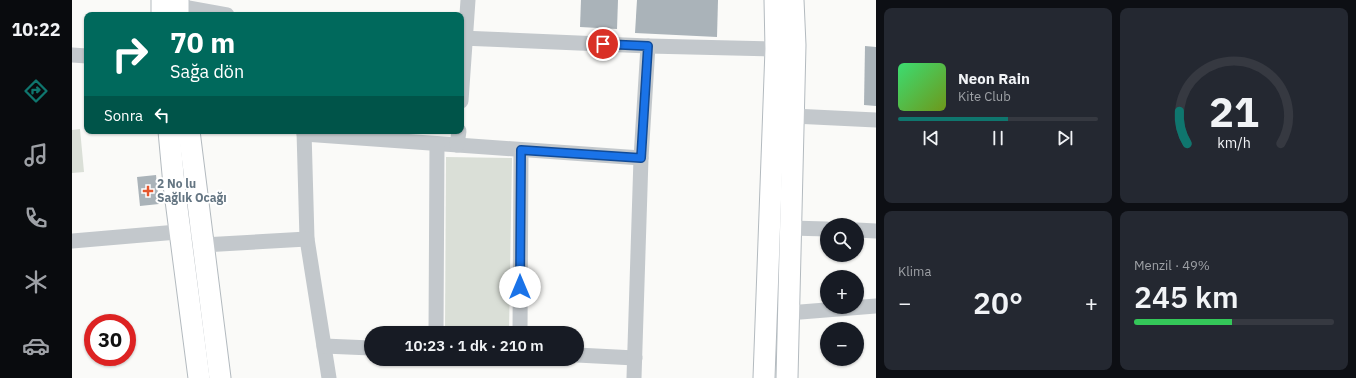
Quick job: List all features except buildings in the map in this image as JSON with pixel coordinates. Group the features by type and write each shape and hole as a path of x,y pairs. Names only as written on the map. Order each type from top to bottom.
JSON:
{"street":[{"path":"468,0 464,39 776,49"},
{"path":"764,378 776,49 775,0"},
{"path":"787,378 795,45 793,0"},
{"path":"172,7 206,12"},
{"path":"634,378 641,158 648,46"},
{"path":"72,55 84,56"},
{"path":"793,116 876,120"},
{"path":"169,134 198,378"},
{"path":"189,134 220,378"},
{"path":"304,134 307,240 329,378"},
{"path":"326,134 437,144 458,138 521,150 641,158"},
{"path":"436,326 437,144"},
{"path":"520,326 521,150"},
{"path":"790,228 820,229"},
{"path":"864,230 876,231"},
{"path":"72,241 180,232 202,237 307,240"},
{"path":"788,313 876,306"},
{"path":"324,346 364,348"},
{"path":"584,355 635,358"}],"shaded area":[{"path":"80,129 84,172 72,173 72,130"},
{"path":"446,157 512,158 509,326 445,326"}],"place":[{"name":"2 No lu Sağlık Ocağı","path":"148,191"}],"route":[{"path":"520,287 521,150 641,158 648,46 603,44"}]}
